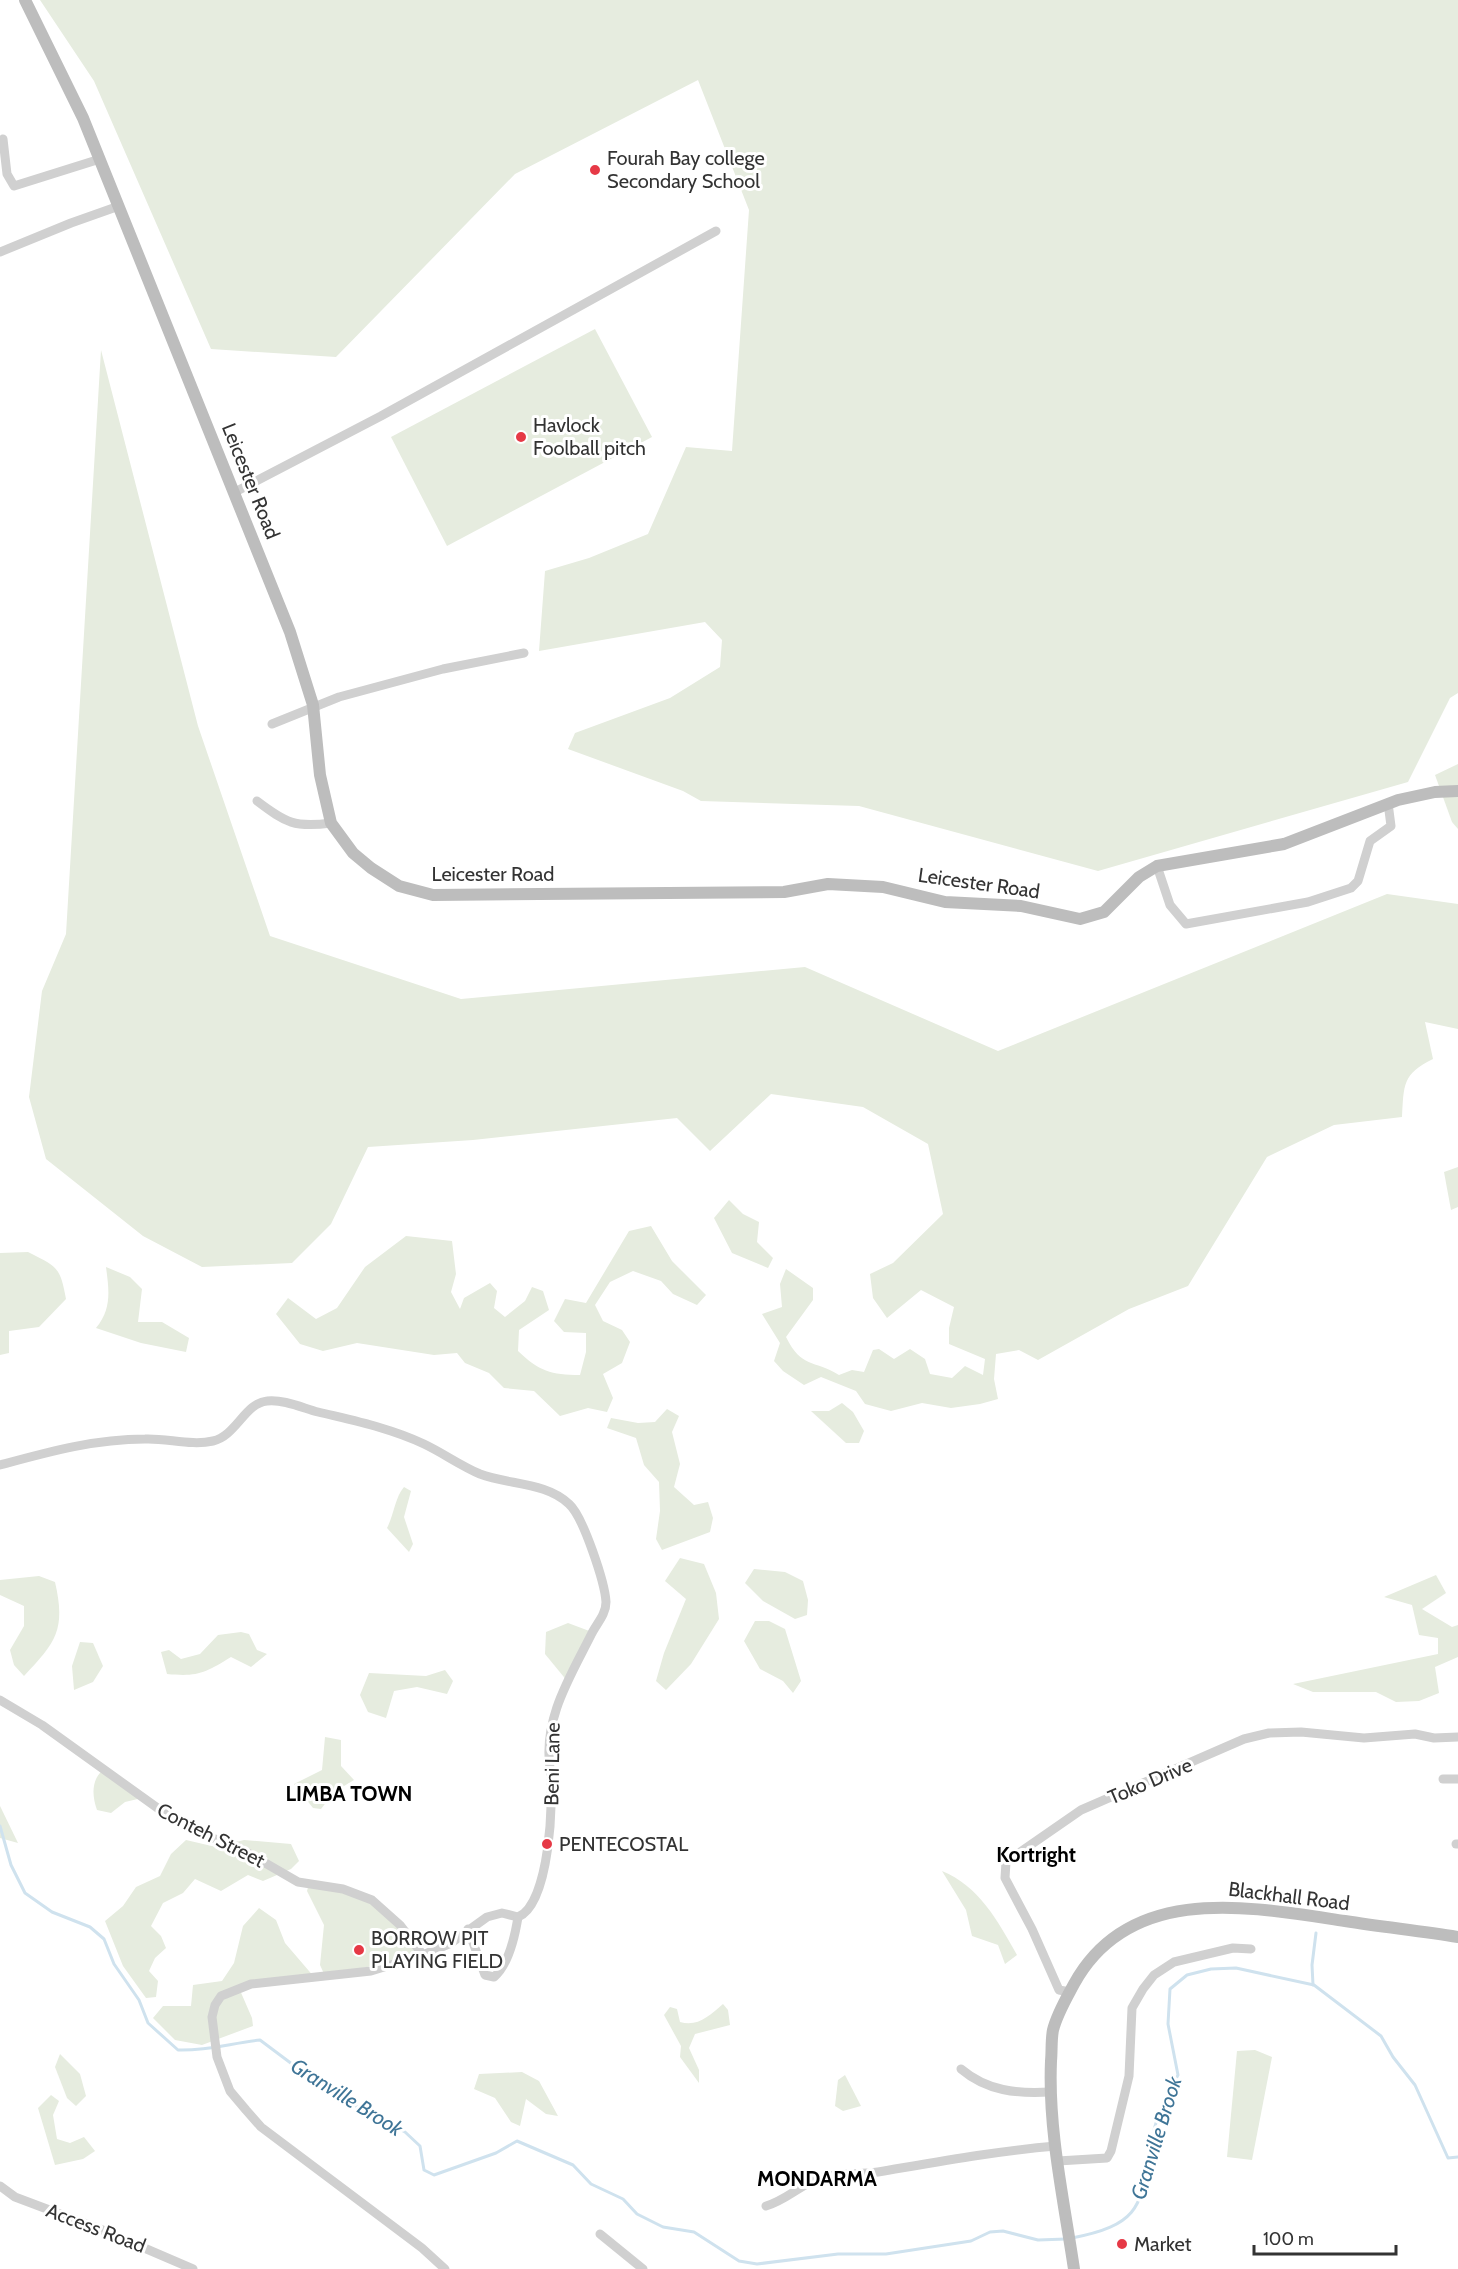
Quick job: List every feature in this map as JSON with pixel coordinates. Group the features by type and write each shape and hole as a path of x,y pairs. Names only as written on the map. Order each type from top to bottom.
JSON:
{"street":[{"name":"Leicester Road","path":"25,0 56,58 120,206 291,632 313,705 320,775 331,823 346,845 370,868 409,891 433,895 748,893 784,892 828,884 897,889 945,902 1021,906 1080,919 1104,912 1139,877 1157,866 1284,844 1388,803 1435,792 1458,791"},
{"path":"3,139 7,174 14,186 99,159"},
{"path":"0,252 70,223 120,206"},
{"path":"235,492 381,416 716,231"},
{"path":"272,724 313,705 443,669 524,653"},
{"path":"257,801 274,814 297,825 331,823"},
{"path":"1157,866 1170,904 1186,924 1308,902 1351,888 1358,881 1370,841 1391,826 1388,803"},
{"name":"Beni Lane","path":"0,1465 64,1447 98,1442 146,1439 195,1442 217,1440 228,1434 261,1402 276,1401 366,1422 398,1433 480,1474 550,1492 570,1504 580,1518 606,1601 601,1619 555,1706 548,1758 552,1788 548,1851 530,1908 518,1917"},
{"name":"Conteh Street","path":"0,1700 42,1725 177,1822 203,1835 236,1846 298,1882 344,1889 372,1900 400,1924 423,1956"},
{"name":"Toko Drive","path":"1070,1992 1059,1990 1032,1929 1005,1878 1006,1862 1053,1829 1100,1802 1244,1739 1269,1733 1301,1732 1364,1737 1415,1734 1434,1738 1458,1737"},
{"path":"1443,1779 1458,1779"},
{"name":"Blackhall Road","path":"1074,2269 1050,2092 1053,2030 1083,1968 1099,1950 1135,1925 1176,1911 1243,1907 1458,1937"},
{"path":"445,2269 422,2248 261,2127 230,2091 217,2057 212,2017 215,2005 221,1996 231,1990 251,1984 371,1971 423,1956 451,1943 468,1929 487,1917 502,1913 518,1917 509,1951 500,1971 494,1977 485,1975 468,1929"},
{"path":"1058,2162 1100,2160 1107,2158 1111,2151 1129,2076 1131,2008 1154,1975 1174,1962 1233,1948 1251,1949"},
{"path":"961,2069 982,2083 1016,2093 1050,2092"},
{"path":"766,2206 787,2199 813,2181 833,2175 864,2174 991,2152 1056,2146"},
{"name":"Access Road","path":"0,2186 15,2197 100,2229 193,2269"},
{"path":"600,2234 643,2269"}],"shaded area":[{"path":"40,0 1458,0 1458,693 1450,698 1408,782 1098,871 859,806 701,801 683,791 568,749 575,733 670,698 720,667 722,640 705,622 539,651 545,571 589,558 648,534 686,447 732,451 749,210 698,80 515,174 336,357 211,349 94,81"},
{"name":"Havlock Foolball pitch","path":"595,329 652,437 447,546 391,437"},
{"path":"101,350 198,726 270,936 461,999 805,967 998,1051 1387,894 1458,904 1458,1029 1425,1022 1433,1059 1423,1064 1410,1076 1403,1097 1402,1117 1334,1125 1267,1157 1188,1286 1129,1309 1038,1360 1019,1350 996,1354 994,1379 998,1399 980,1404 951,1408 922,1403 891,1411 865,1404 856,1391 821,1377 804,1385 783,1371 774,1361 780,1343 762,1314 782,1307 780,1284 786,1269 813,1288 813,1300 786,1337 803,1359 839,1375 852,1370 864,1372 873,1350 879,1349 894,1359 910,1349 925,1359 930,1374 952,1378 965,1366 983,1375 985,1359 949,1344 949,1328 954,1307 921,1290 887,1318 873,1298 870,1274 893,1263 943,1214 928,1144 863,1107 771,1094 710,1151 677,1118 473,1140 368,1147 331,1224 292,1263 202,1267 143,1236 46,1159 29,1097 42,991 66,934"},
{"path":"1458,764 1458,829 1452,822 1435,775"},
{"path":"1458,1167 1458,1207 1451,1210 1444,1172"},
{"path":"729,1200 743,1214 759,1222 757,1242 773,1258 768,1268 732,1253 714,1218"},
{"path":"651,1226 672,1261 706,1295 697,1305 673,1294 661,1281 633,1271 610,1282 595,1305 603,1321 622,1330 630,1342 622,1363 603,1374 613,1398 607,1412 588,1408 560,1416 534,1391 504,1388 489,1373 465,1363 457,1353 434,1355 357,1343 323,1351 300,1344 276,1314 288,1298 316,1319 337,1308 365,1267 406,1236 452,1241 456,1274 451,1292 460,1309 464,1298 490,1283 497,1291 494,1308 505,1317 525,1301 532,1287 543,1291 549,1310 519,1330 518,1351 532,1363 553,1373 580,1375 586,1352 586,1333 564,1332 554,1321 565,1299 586,1303 629,1231"},
{"path":"28,1252 56,1269 62,1280 66,1299 39,1327 9,1331 9,1353 0,1355 0,1253"},
{"path":"106,1267 130,1277 142,1289 138,1322 162,1322 189,1338 186,1352 141,1343 96,1328 107,1306"},
{"path":"842,1403 853,1412 864,1431 859,1443 846,1443 811,1411 829,1411"},
{"path":"667,1409 679,1416 672,1432 680,1464 674,1487 694,1505 708,1502 713,1518 710,1532 662,1550 656,1539 660,1511 659,1482 644,1465 636,1438 607,1428 611,1418 638,1423 655,1422"},
{"path":"404,1487 411,1491 404,1517 413,1544 409,1552 387,1528"},
{"path":"680,1558 704,1564 716,1593 719,1619 691,1664 666,1690 656,1681 664,1653 686,1599 665,1581"},
{"path":"754,1569 785,1572 803,1581 808,1600 807,1615 795,1619 763,1601 745,1583"},
{"path":"1436,1575 1446,1593 1422,1609 1452,1627 1458,1625 1458,1657 1435,1667 1439,1693 1419,1701 1396,1702 1376,1692 1313,1692 1293,1684 1438,1654 1438,1638 1419,1635 1412,1605 1384,1597"},
{"path":"39,1576 55,1582 59,1612 58,1624 51,1644 24,1676 14,1665 10,1650 24,1626 24,1606 0,1595 0,1580"},
{"path":"755,1621 769,1621 785,1629 801,1681 793,1693 783,1681 760,1669 744,1641"},
{"path":"568,1623 592,1632 568,1682 545,1654 546,1632"},
{"path":"241,1632 249,1634 257,1650 267,1654 251,1667 231,1657 201,1673 167,1674 161,1652 169,1650 181,1659 200,1654 218,1635"},
{"path":"80,1642 93,1643 103,1666 93,1682 74,1690 72,1666"},
{"path":"445,1670 453,1681 447,1694 417,1687 394,1691 386,1718 368,1712 360,1695 369,1673 426,1676"},
{"path":"325,1737 341,1740 341,1766 354,1780 334,1792 321,1809 313,1808 294,1784 322,1770"},
{"path":"103,1770 142,1798 125,1802 111,1813 97,1810 94,1789 96,1778"},
{"path":"0,1806 1,1808 18,1843 0,1838"},
{"path":"186,1840 216,1847 244,1840 291,1844 299,1861 291,1869 263,1881 248,1875 221,1891 195,1879 183,1893 163,1903 151,1926 161,1936 166,1948 155,1958 149,1971 158,1981 156,1997 146,1998 123,1966 105,1921 123,1906 136,1887 160,1876 171,1854"},
{"path":"942,1871 977,1895 995,1917 1017,1955 1005,1964 998,1945 972,1936 966,1910"},
{"path":"309,1884 372,1900 423,1955 325,1976 320,1965 324,1925 307,1891"},
{"path":"259,1908 276,1920 285,1943 315,1978 239,1988 252,2018 253,2026 202,2045 175,2040 153,2018 163,2006 191,2006 193,1985 222,1981 234,1963 243,1926"},
{"path":"723,2004 728,2010 730,2025 695,2034 689,2048 699,2070 699,2083 680,2057 681,2046 664,2015 670,2007 677,2009 680,2022 698,2022"},
{"path":"1255,2050 1272,2057 1252,2160 1227,2157 1237,2051"},
{"path":"60,2054 80,2074 86,2096 76,2106 67,2098 55,2067"},
{"path":"522,2072 539,2081 558,2116 546,2114 526,2099 520,2126 511,2122 495,2098 474,2089 479,2074"},
{"path":"845,2075 861,2106 843,2111 835,2106 838,2080"},
{"path":"51,2095 59,2101 53,2115 57,2139 70,2143 84,2137 95,2151 83,2159 55,2165 38,2108"}],"waterway":[{"name":"Granville Brook","path":"0,1826 11,1865 25,1893 52,1912 90,1927 104,1939 114,1964 139,2000 148,2023 178,2050 210,2048 260,2040 312,2079 364,2111 405,2132 420,2146 424,2170 434,2175 496,2153 517,2141 573,2165 591,2184 623,2199 637,2214 663,2227 694,2232 739,2261 757,2264 838,2254 886,2254 971,2241 990,2232 1003,2231 1038,2240 1066,2239"},
{"path":"1313,1985 1312,1965 1316,1933"},
{"name":"Granville Brook","path":"1072,2238 1116,2225 1128,2216 1136,2205 1142,2192 1157,2118 1178,2075 1168,2024 1170,1989 1187,1975 1211,1969 1236,1968 1314,1985 1381,2036 1393,2057 1415,2085 1448,2158 1458,2157"}],"place":[{"name":"Fourah Bay college Secondary School","path":"595,170"},
{"name":"Havlock Foolball pitch","path":"521,437"},
{"name":"PENTECOSTAL","path":"547,1844"},
{"name":"BORROW PIT PLAYING FIELD","path":"359,1950"},
{"name":"Market","path":"1122,2244"}],"district":[{"name":"LIMBA TOWN","path":"349,1793"},
{"name":"Kortright","path":"1036,1854"},
{"name":"MONDARMA","path":"817,2178"}]}
